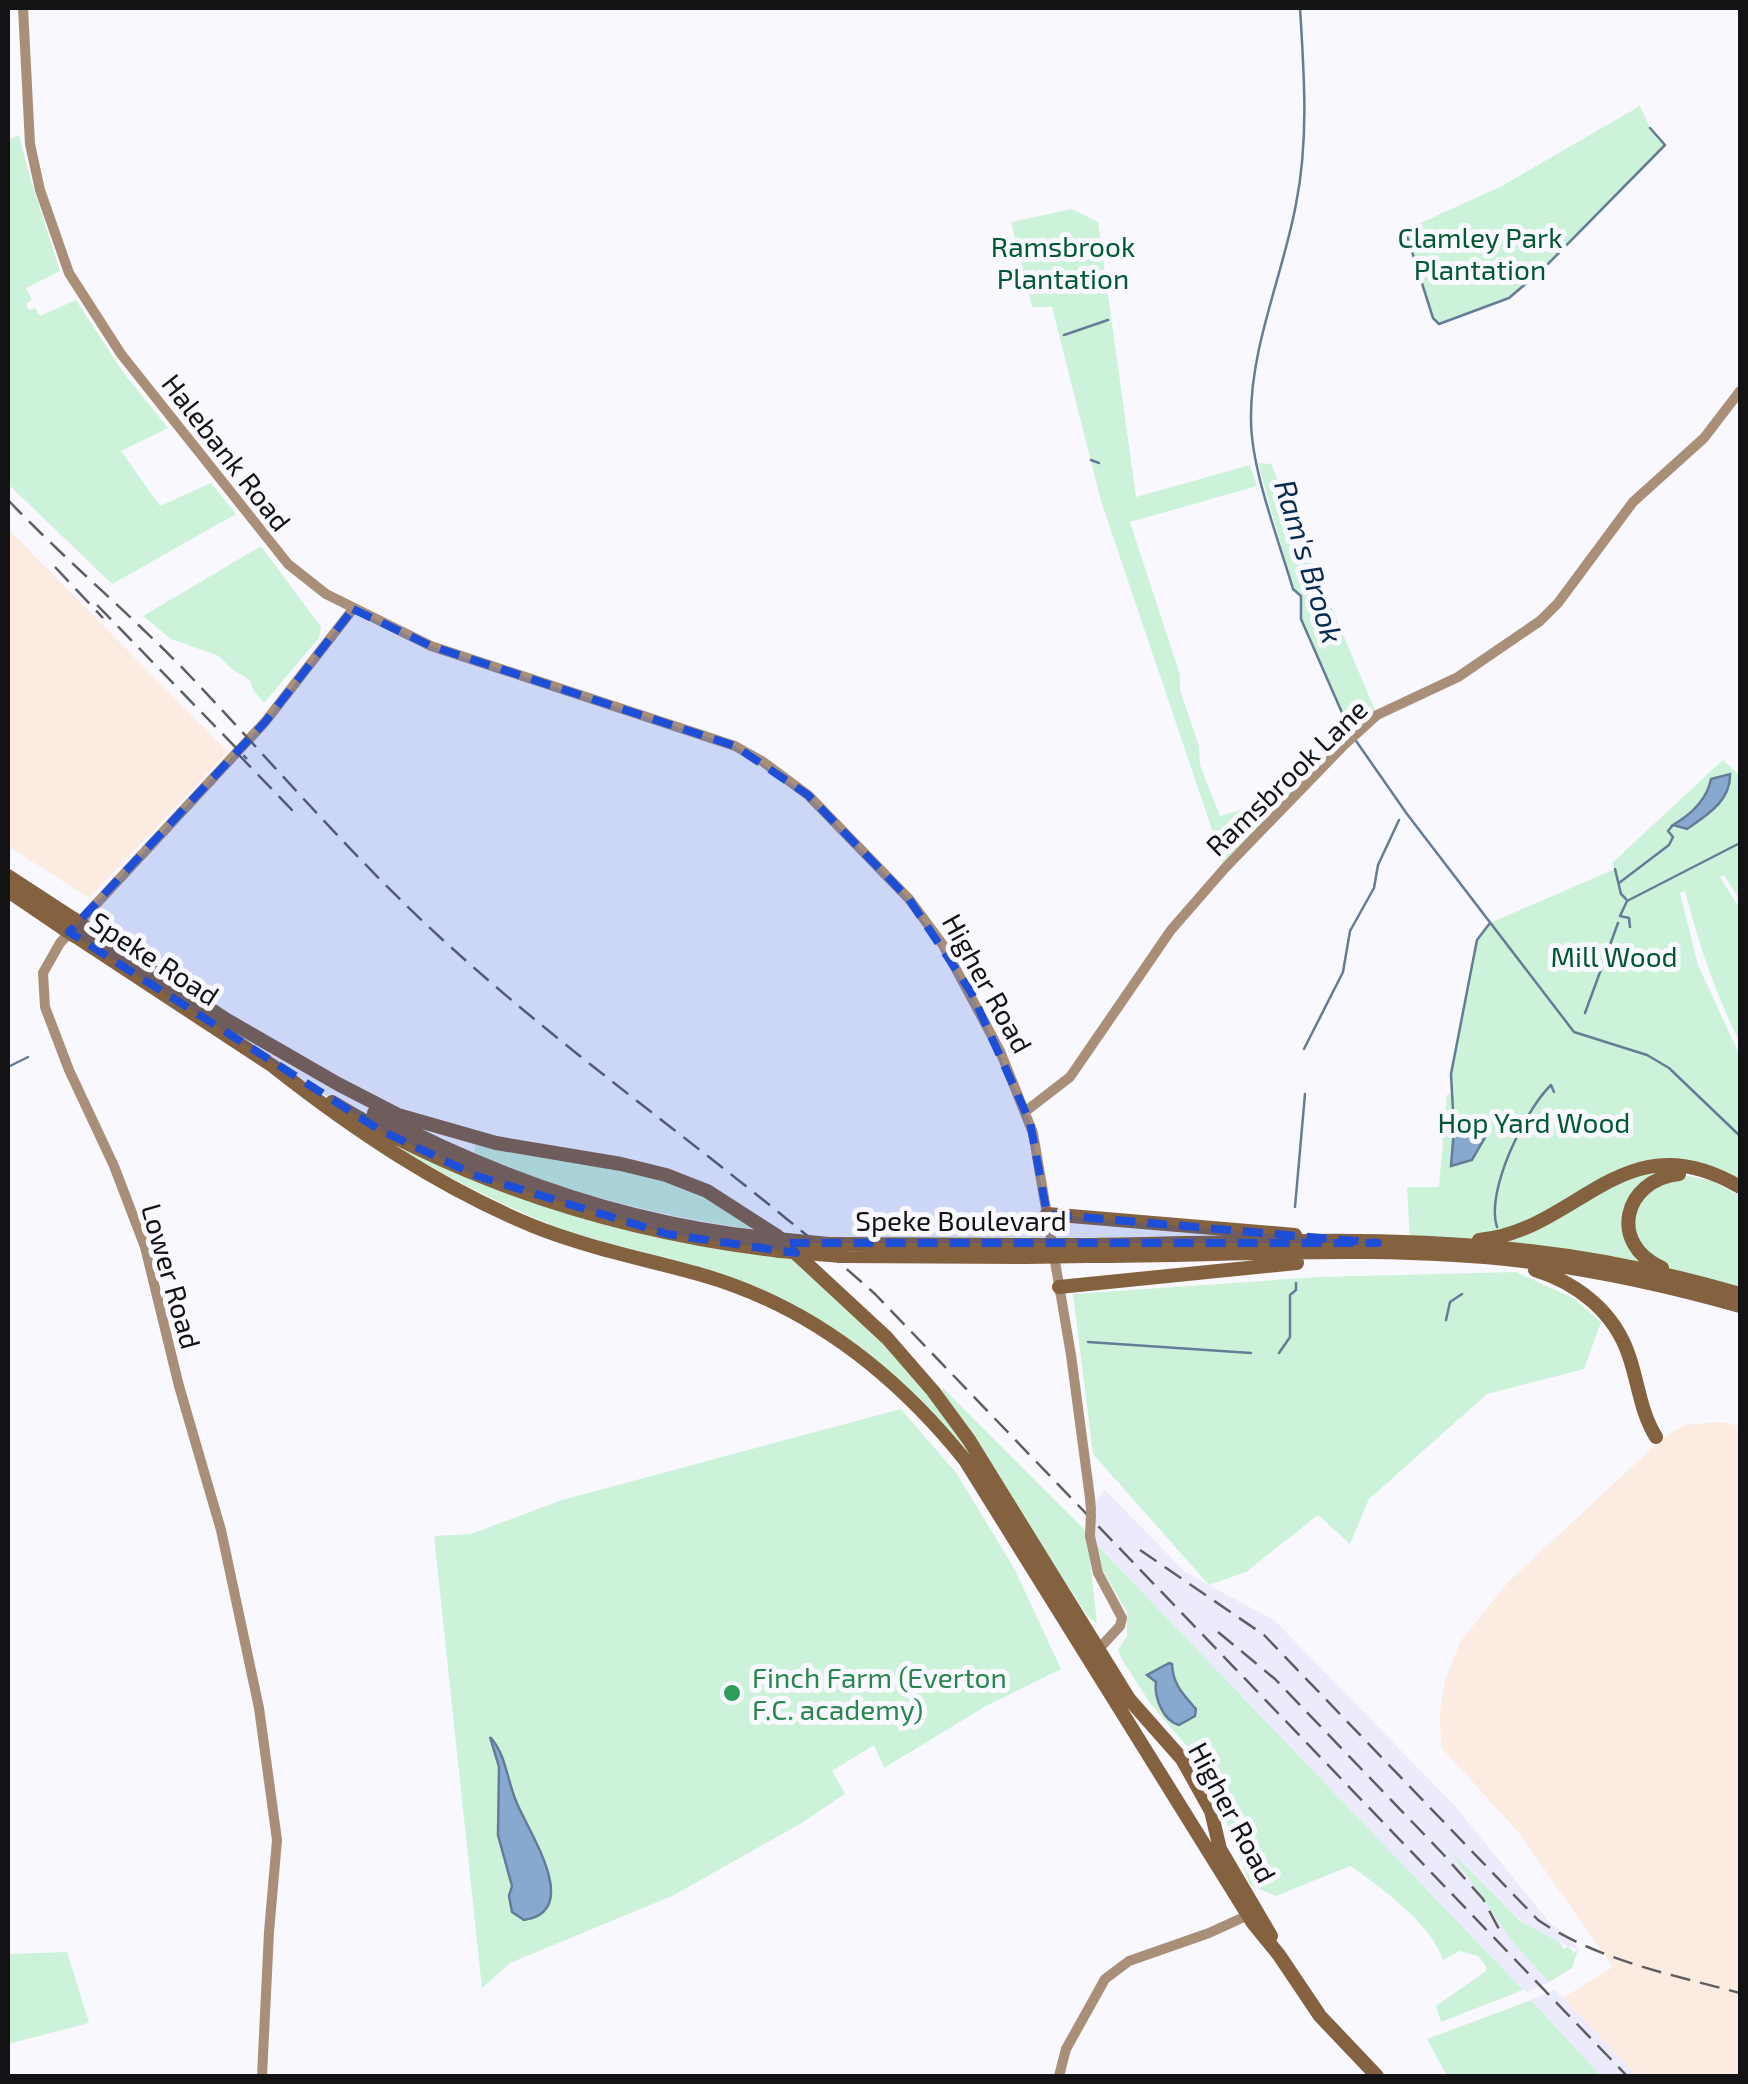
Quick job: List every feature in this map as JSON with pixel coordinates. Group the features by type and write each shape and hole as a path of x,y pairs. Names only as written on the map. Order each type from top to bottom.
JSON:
{"highway":[{"name":"Speke Road","path":"8,876 274,1067"},
{"name":"Speke Road","path":"8,892 74,927 227,1020"},
{"name":"Speke Boulevard","path":"227,1020 364,1108 488,1169 596,1205 766,1238 1024,1251"},
{"name":"Higher Road","path":"227,1020 398,1114 496,1143 666,1175 707,1191 759,1222 824,1278 887,1338 969,1440 1094,1654 1279,1955 1320,2016 1377,2076"},
{"name":"Speke Boulevard","path":"274,1067 380,1130 491,1182 588,1214 667,1234 780,1252 842,1256 1444,1244 1586,1258 1740,1294"},
{"name":"Higher Road","path":"274,1067 368,1137 453,1188 531,1225 588,1246 700,1275 786,1306 859,1353 910,1398 965,1460 1094,1654 1182,1759 1211,1810 1220,1849 1253,1913"},
{"path":"1444,1244 1518,1233 1599,1184 1644,1168 1691,1167 1740,1187"},
{"path":"1740,1196 1695,1176 1663,1176 1643,1188 1628,1220 1637,1250 1652,1263 1740,1294"},
{"path":"1047,1214 1373,1248"},
{"name":"Speke Boulevard","path":"1373,1248 1583,1270 1740,1306"},
{"path":"1059,1286 1373,1248"},
{"path":"1414,1254 1530,1269 1562,1280 1588,1298 1614,1324 1623,1340 1639,1402 1656,1437"}],"street":[{"name":"Halebank Road","path":"23,8 27,116 34,162 57,244 85,302 120,354 288,564 326,594 353,608"},
{"name":"Ramsbrook Lane","path":"1026,1112 1070,1076 1171,930 1344,745 1389,709 1458,677 1540,621 1558,603 1633,502 1704,438 1740,390"},
{"name":"Higher Road","path":"353,608 431,646 735,746 808,795 886,873 943,944 971,992 1026,1112 1059,1286 1091,1507 1090,1536 1098,1572 1122,1618 1120,1626 1094,1654"},
{"name":"Lower Road","path":"262,2076 268,1932 277,1840 260,1708 220,1530 174,1368 150,1264 114,1166 48,1020 42,985 47,962 60,943 275,711 353,608"},
{"path":"1058,2076 1066,2049 1105,1979 1129,1961 1253,1913"}],"highlighted area":[{"path":"353,609 431,646 735,746 808,795 909,899 971,992 1030,1122 1047,1214 1378,1243 785,1243 796,1253 667,1234 477,1176 380,1130 69,932 265,722"}],"shaded area":[{"path":"8,529 228,752 89,898 8,846"},
{"path":"1719,1422 1740,1426 1740,2076 1637,2076 1563,1998 1613,1967 1519,1833 1441,1747 1440,1711 1445,1681 1460,1642 1508,1582 1663,1438 1684,1425"},
{"path":"1105,1490 1185,1572 1275,1621 1455,1806 1549,1922 1580,1951 1534,1931 1503,1905 1495,1912 1513,1942 1549,1982 1528,1992 1523,1990 1095,1543 1095,1502"},
{"path":"1555,1990 1637,2076 1601,2076 1531,2000"}],"green space":[{"name":"Clamley Park Plantation","path":"1640,106 1650,128 1665,145 1543,269 1509,298 1439,324 1433,318 1405,230 1500,187"},
{"path":"19,135 60,271 26,288 32,300 26,304 29,310 35,308 40,316 76,300 123,372 168,428 121,451 160,506 211,483 236,514 112,584 8,484 8,140"},
{"name":"Ramsbrook Plantation","path":"1072,209 1098,222 1136,497 1250,465 1257,486 1130,522 1180,675 1180,690 1199,746 1200,765 1220,816 1248,808 1292,768 1318,772 1225,868 1101,501 1052,307 1032,307 1011,222"},
{"path":"1258,463 1271,464 1377,715 1353,737 1301,619 1300,596 1293,589"},
{"path":"261,546 321,627 319,638 264,703 250,680 219,656 171,639 143,616"},
{"path":"1723,760 1740,776 1740,900 1724,875 1720,877 1740,909 1740,1043 1708,969 1685,891 1680,893 1698,965 1740,1056 1740,1187 1704,1170 1679,1174 1712,1181 1740,1196 1740,1294 1410,1243 1407,1187 1439,1187 1447,1095 1451,1093 1451,1074 1477,940 1490,923 1615,869 1612,863"},
{"path":"396,1143 566,1213 672,1240 796,1260 877,1336 951,1421 1081,1627 996,1497 831,1327 750,1285 620,1250 548,1224 444,1174 394,1146"},
{"path":"475,1145 654,1177 704,1196 760,1230 686,1218 580,1192 474,1156"},
{"path":"1516,1272 1573,1298 1601,1322 1584,1369 1487,1394 1369,1499 1350,1544 1318,1515 1246,1572 1209,1585 1093,1454 1073,1294 1317,1277"},
{"path":"943,1388 1087,1532 1097,1623 1089,1618 939,1392"},
{"name":"Finch Farm (Everton F.C. academy)","path":"901,1409 957,1474 1015,1570 1061,1669 986,1706 884,1768 874,1745 832,1771 845,1794 800,1824 672,1896 510,1963 482,1988 434,1536 471,1534 562,1500"},
{"path":"1095,1543 1523,1990 1441,2022 1436,2006 1486,1971 1478,1956 1460,1951 1443,1960 1417,1920 1350,1866 1276,1896 1250,1885 1207,1770 1150,1703 1121,1658 1118,1650 1127,1636 1127,1612 1102,1569","holes":["1173,1667 1178,1689 1194,1706 1195,1716 1163,1710 1155,1692 1156,1682 1148,1677"]},
{"path":"1450,1851 1520,1921 1559,1942 1564,1949 1568,1946 1574,1953 1578,1950 1572,1968 1549,1982 1513,1942"},
{"path":"67,1952 89,2023 8,2044 8,1954"},
{"path":"1531,2000 1601,2076 1447,2076 1427,2039"}],"water":[{"path":"1730,774 1727,792 1710,813 1687,829 1673,825 1697,806 1711,779"},
{"path":"1490,1123 1472,1160 1451,1166 1454,1129"},
{"path":"1169,1663 1180,1689 1196,1709 1195,1716 1179,1725 1164,1714 1156,1682 1147,1675"},
{"path":"490,1737 503,1759 551,1886 550,1902 541,1913 524,1920 512,1912 509,1896 512,1886 498,1835 499,1767"}],"waterway":[{"name":"Ram's Brook","path":"1300,8 1303,155 1290,231 1256,365 1252,439 1293,589 1301,596 1301,619 1350,731"},
{"path":"1407,236 1433,318 1439,324 1509,298 1543,269 1665,145 1650,128"},
{"path":"1064,335 1108,320"},
{"path":"1091,460 1099,463"},
{"name":"Ram's Brook","path":"1354,738 1407,814 1574,1032 1647,1055 1669,1068 1740,1136"},
{"path":"1304,1049 1343,972 1350,931 1374,888 1378,865 1399,820"},
{"path":"1619,883 1669,845 1673,837 1668,831 1673,825"},
{"path":"1630,927 1629,918 1620,916 1627,901 1740,843"},
{"path":"1615,869 1626,899"},
{"path":"1454,1129 1451,1074 1477,940 1490,923"},
{"path":"1585,1013 1618,923"},
{"path":"8,1067 28,1057"},
{"path":"1497,1227 1497,1194 1510,1152 1530,1113 1551,1085 1554,1092"},
{"path":"1295,1207 1305,1094"},
{"path":"1279,1353 1290,1337 1290,1295 1296,1290 1296,1283"},
{"path":"1446,1320 1450,1302 1462,1294"},
{"path":"1088,1342 1251,1353"}],"railway":[{"path":"8,500 170,655 419,918 505,995 771,1206 875,1294 1627,2076"},
{"path":"55,567 103,618"},
{"path":"97,605 247,759"},
{"path":"237,753 293,811"},
{"path":"1140,1550 1264,1635 1538,1920 1610,1956 1740,1993"},
{"path":"1218,1632 1275,1679 1442,1853 1483,1899 1501,1933"}],"place":[{"name":"Finch Farm (Everton F.C. academy)","path":"732,1693"}],"park label":[{"name":"Mill Wood","path":"1614,956"},
{"name":"Hop Yard Wood","path":"1534,1122"}]}
